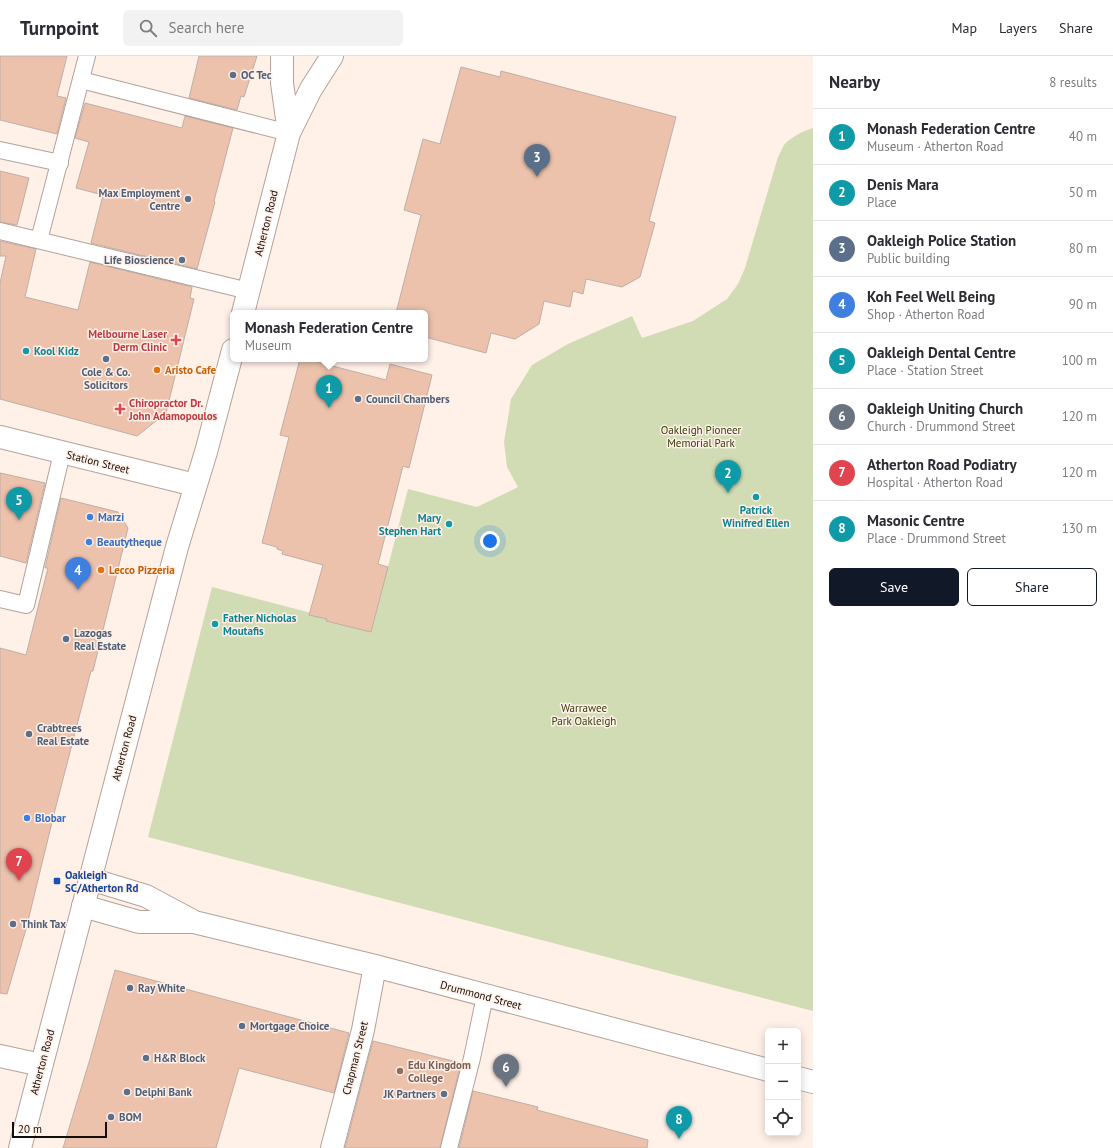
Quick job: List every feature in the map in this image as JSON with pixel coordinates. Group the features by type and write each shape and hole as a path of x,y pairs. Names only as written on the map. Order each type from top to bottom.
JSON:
{"street":[{"name":"Atherton Road","path":"282,56 282,83 289,133"},
{"name":"Atherton Road","path":"244,310 289,133 311,89 332,56"},
{"name":"Atherton Road","path":"20,1148 179,540 206,452 230,361"},
{"name":"Station Street","path":"0,437 196,485"},
{"name":"Drummond Street","path":"90,879 146,896 194,922"},
{"name":"Drummond Street","path":"83,906 139,922 194,922 374,966 765,1069"},
{"name":"Chapman Street","path":"332,1148 363,1030 374,966"},
{"path":"0,1056 41,1065"},
{"path":"801,1079 813,1082"}],"lane":[{"path":"39,240 87,56"},
{"path":"81,80 289,133"},
{"path":"0,150 60,163"},
{"path":"0,231 249,291"},
{"path":"0,599 26,605 62,453"},
{"path":"449,1148 472,1058 485,996"}],"green space":[{"name":"Warrawee Park Oakleigh","path":"813,128 813,1011 148,837 212,587 372,629 408,489 477,507 518,487 507,467 504,442 511,399 532,365 568,344 632,316 642,338 693,321 727,299 738,284 745,268 778,157 784,145 790,139"}],"building":[{"path":"0,56 67,56 57,96 66,98 57,134 0,120"},
{"path":"199,56 257,56 244,97 241,96 237,110 189,98"},
{"path":"461,67 500,77 501,71 676,117 649,221 655,223 640,277 622,287 586,279 583,294 573,291 570,307 544,301 539,324 515,339 491,333 486,353 428,338 428,310 397,310 421,215 404,210 423,139 440,144"},
{"path":"85,103 182,128 185,116 233,128 197,269 91,243 103,195 76,188 89,142 75,138"},
{"path":"0,171 29,178 17,225 0,222"},
{"path":"0,241 36,249 25,297 78,310 90,262 192,287 190,298 194,299 166,413 137,436 0,399 0,283 6,256 0,256"},
{"path":"299,362 317,362 386,380 390,364 432,375 409,468 403,466 378,564 388,567 371,632 326,621 327,619 309,615 323,565 282,554 283,551 277,549 277,547 262,543 289,437 280,435"},
{"path":"0,473 45,483 26,563 0,556"},
{"path":"61,498 118,512 128,528 93,671 91,671 26,929 7,994 0,993 0,648 26,655 48,568 45,568"},
{"path":"115,970 349,1033 334,1093 239,1068 216,1148 63,1148"},
{"path":"373,1041 461,1063 440,1148 345,1148"},
{"path":"473,1091 538,1107 537,1110 648,1140 647,1148 459,1148"}],"place":[{"name":"OC Tec","path":"233,75"},
{"name":"Oakleigh Police Station","path":"537,177"},
{"name":"Max Employment Centre","path":"188,199"},
{"name":"Life Bioscience","path":"182,260"},
{"name":"Melbourne Laser Derm Clinic","path":"176,340"},
{"name":"Kool Kidz","path":"26,351"},
{"name":"Cole & Co. Solicitors","path":"106,359"},
{"name":"Aristo Cafe","path":"157,370"},
{"name":"Council Chambers","path":"358,399"},
{"name":"Monash Federation Centre","path":"329,408"},
{"name":"Chiropractor Dr. John Adamopoulos","path":"120,409"},
{"name":"Denis Mara","path":"728,493"},
{"name":"Patrick Winifred Ellen","path":"756,497"},
{"name":"Marzi","path":"90,517"},
{"name":"Oakleigh Dental Centre","path":"19,520"},
{"name":"Mary Stephen Hart","path":"449,524"},
{"name":"Beautytheque","path":"89,542"},
{"name":"Lecco Pizzeria","path":"101,570"},
{"name":"Koh Feel Well Being","path":"78,590"},
{"name":"Father Nicholas Moutafis","path":"215,624"},
{"name":"Lazogas Real Estate","path":"66,639"},
{"name":"Crabtrees Real Estate","path":"29,734"},
{"name":"Blobar","path":"27,818"},
{"name":"Atherton Road Podiatry","path":"19,881"},
{"name":"Oakleigh SC/Atherton Rd","path":"57,881"},
{"name":"Think Tax","path":"13,924"},
{"name":"Ray White","path":"130,988"},
{"name":"Mortgage Choice","path":"242,1026"},
{"name":"H&R Block","path":"146,1058"},
{"name":"Edu Kingdom College","path":"400,1071"},
{"name":"Oakleigh Uniting Church","path":"506,1087"},
{"name":"Delphi Bank","path":"127,1092"},
{"name":"JK Partners","path":"444,1094"},
{"name":"BOM","path":"111,1117"},
{"name":"Masonic Centre","path":"679,1139"}],"park label":[{"name":"Oakleigh Pioneer Memorial Park","path":"701,436"}]}
